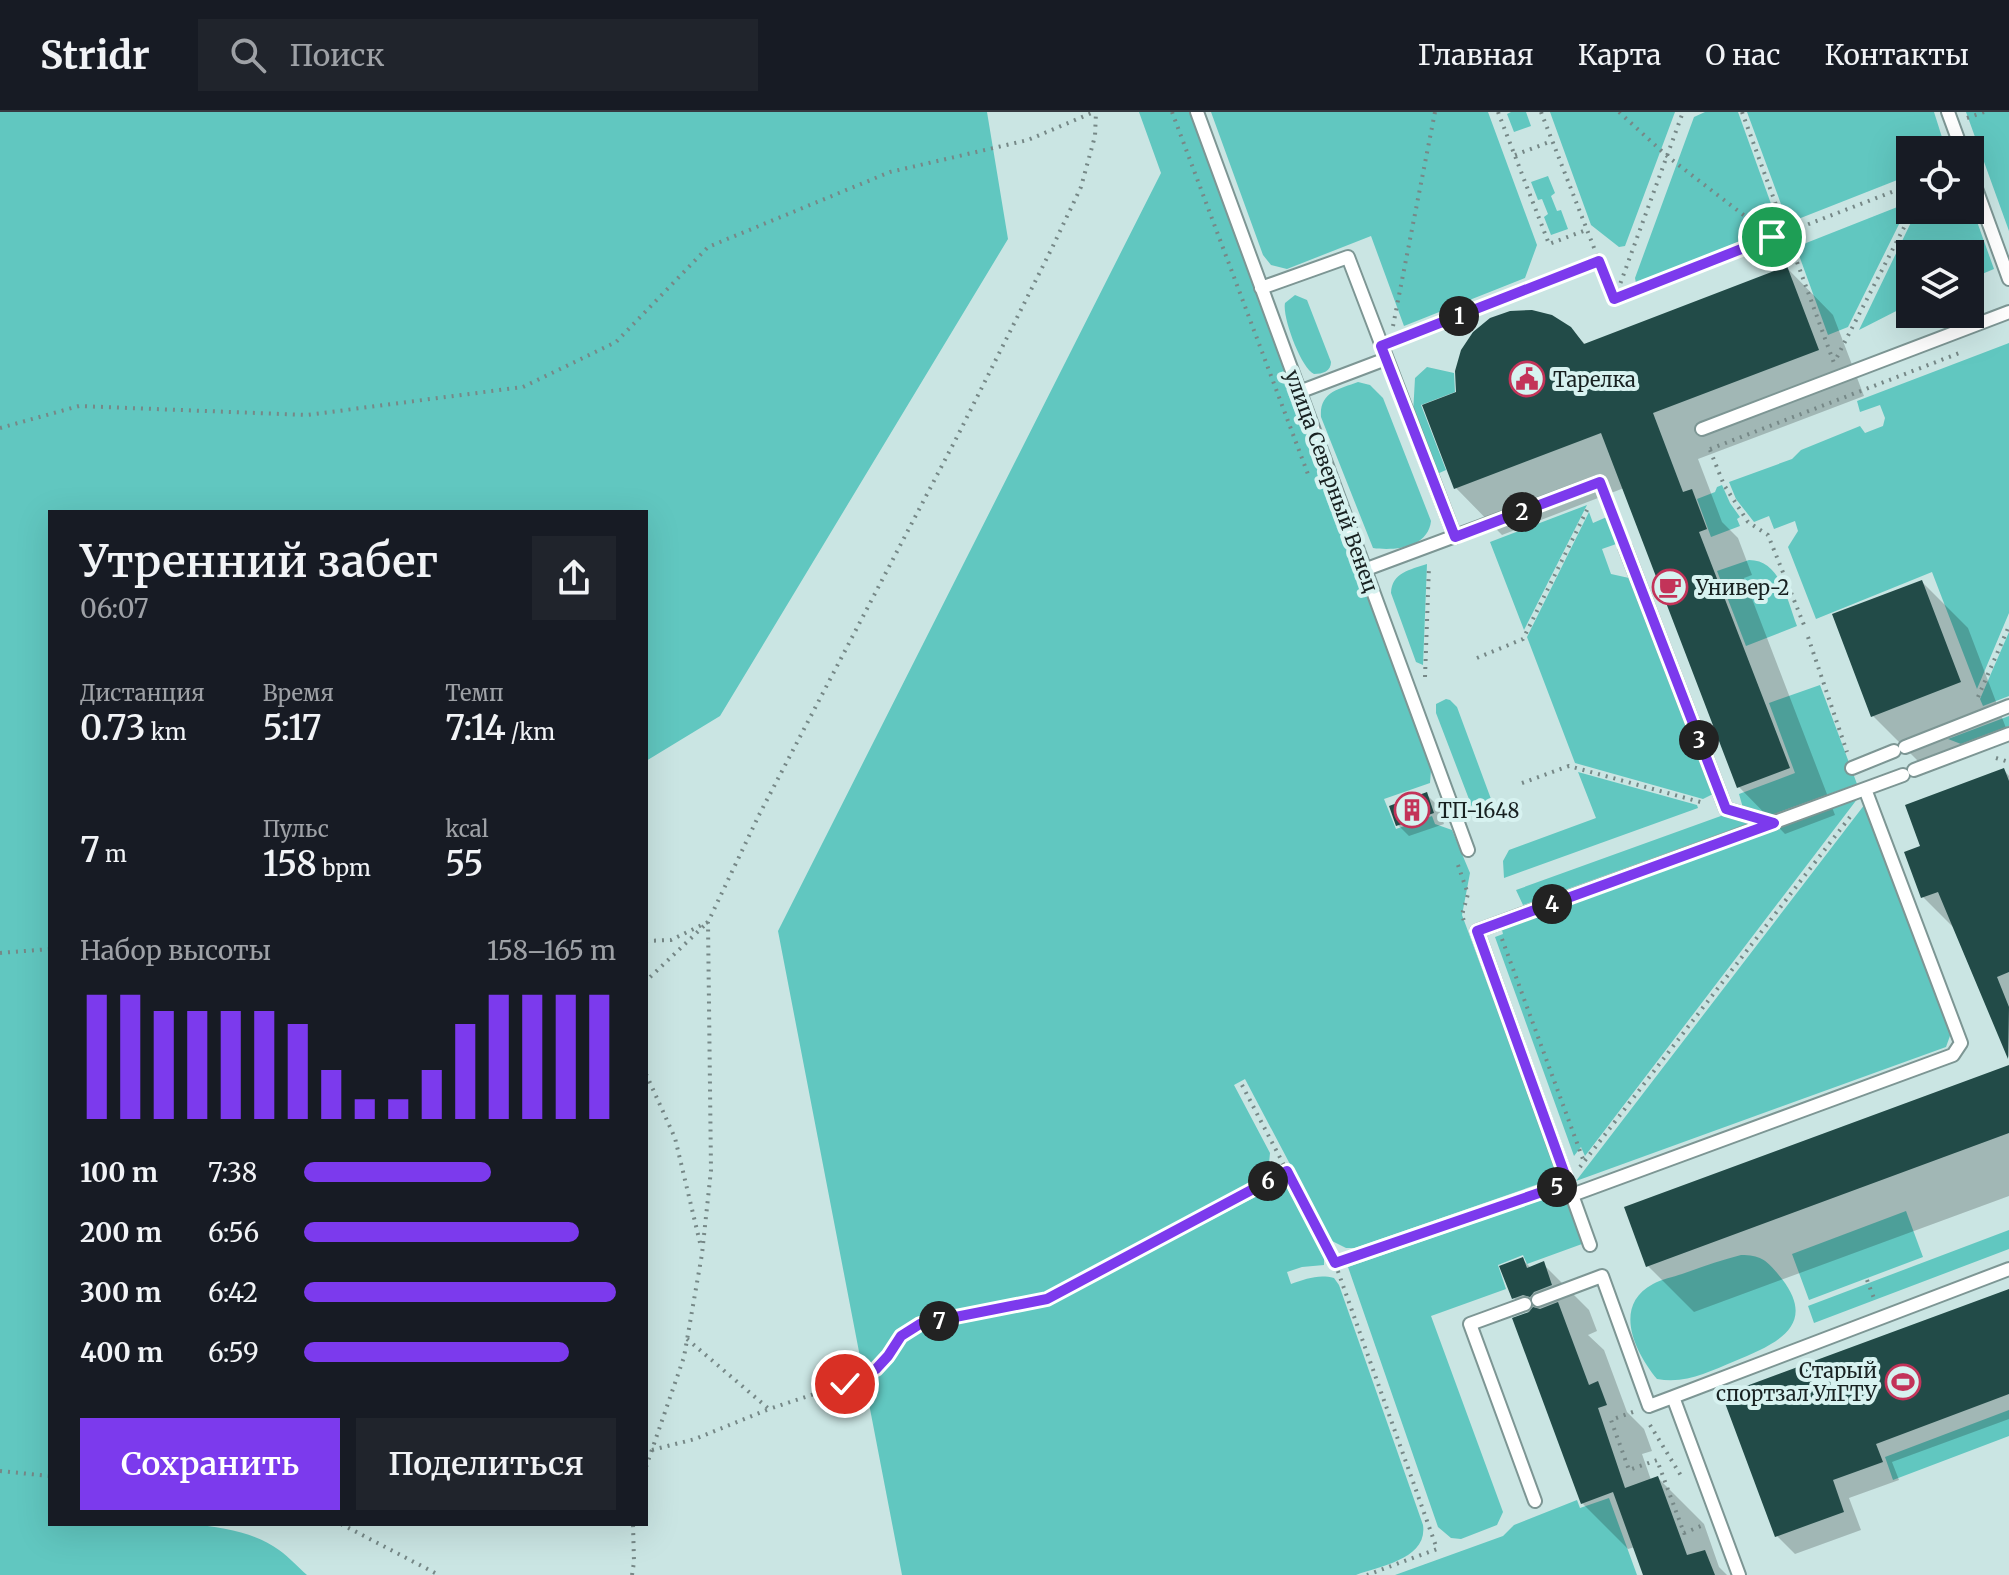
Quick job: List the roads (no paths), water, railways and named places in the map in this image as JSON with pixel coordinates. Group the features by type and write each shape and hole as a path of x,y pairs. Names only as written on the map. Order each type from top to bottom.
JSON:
{"lane":[{"name":"улица Северный Венец","path":"1197,112 1468,850"},
{"path":"1948,112 1957,136"},
{"path":"1984,210 2009,279"},
{"path":"1261,288 1348,257 1385,345 1386,359 1455,537"},
{"path":"1702,429 2009,312"},
{"path":"1299,392 1386,359"},
{"path":"1364,570 1600,482"},
{"path":"1625,547 1726,809 1774,823"},
{"path":"1852,768 2009,706"},
{"path":"1590,1245 1477,931 2009,734"},
{"path":"1570,1189 1953,1055 1961,1043 1865,789"},
{"path":"1538,1300 1602,1276 1649,1406 2009,1269"},
{"path":"1525,1304 1470,1324 1535,1501"},
{"path":"1673,1397 1739,1575"}],"place":[{"name":"Тарелка","path":"1527,379"},
{"name":"Универ-2","path":"1670,587"},
{"name":"ТП-1648","path":"1412,810"},
{"name":"Старый спортзал УлГТУ","path":"1903,1382"}]}
